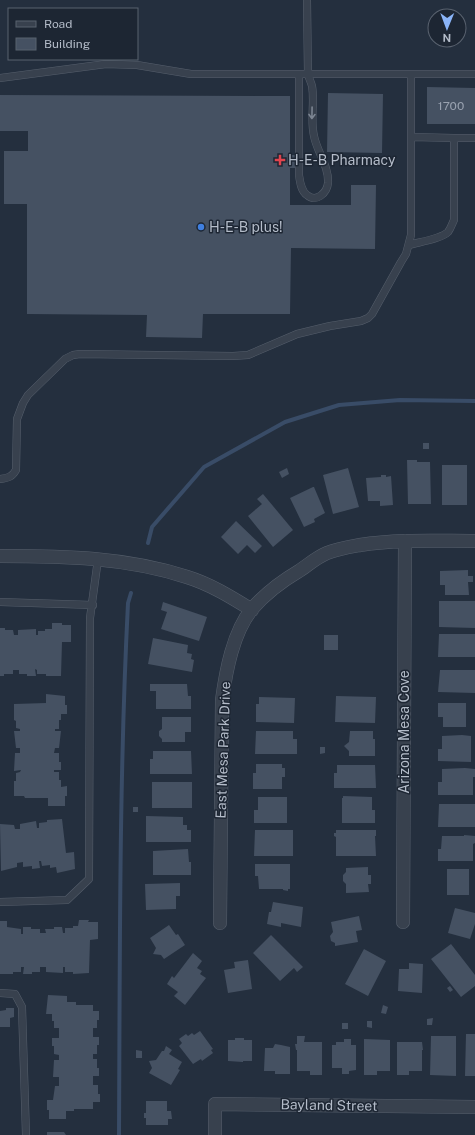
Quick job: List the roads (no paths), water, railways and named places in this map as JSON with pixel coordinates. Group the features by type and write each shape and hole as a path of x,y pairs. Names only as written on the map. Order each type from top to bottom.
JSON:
{"street":[{"name":"East Mesa Park Drive","path":"220,923 222,700 226,669 238,634 252,610 274,589 291,576 327,553 375,543 405,541 475,541"},
{"name":"Arizona Mesa Cove","path":"403,922 405,541"},
{"path":"0,556 55,556 98,559 144,566 187,577 223,592 252,610"},
{"name":"Bayland Street","path":"214,1135 215,1104 475,1107"}],"lane":[{"path":"299,74 299,175 302,189 306,195 311,198 318,198 325,193 327,189 328,175 314,134 312,86 308,74 307,0"},
{"path":"0,78 106,64 137,65 191,74 475,74"},
{"path":"0,479 8,478 13,475 16,470 17,419 23,403 28,395 65,359 73,355 241,356 297,334 330,326 361,321 372,314 404,258 409,245 412,225 411,75"},
{"path":"412,137 475,138"},
{"path":"409,245 441,236 448,232 452,226 454,220 454,138"},
{"path":"0,902 67,900 89,879 90,618 93,606 98,559"},
{"path":"0,602 93,606"},
{"path":"0,993 15,994 22,1007 26,1135"}],"waterway":[{"path":"148,543 152,527 204,467 285,422 339,405 400,400 475,401"},
{"path":"119,1135 121,802 128,603 131,593"}],"place":[{"name":"H-E-B Pharmacy","path":"280,160"},
{"name":"H-E-B plus!","path":"201,227"}]}
